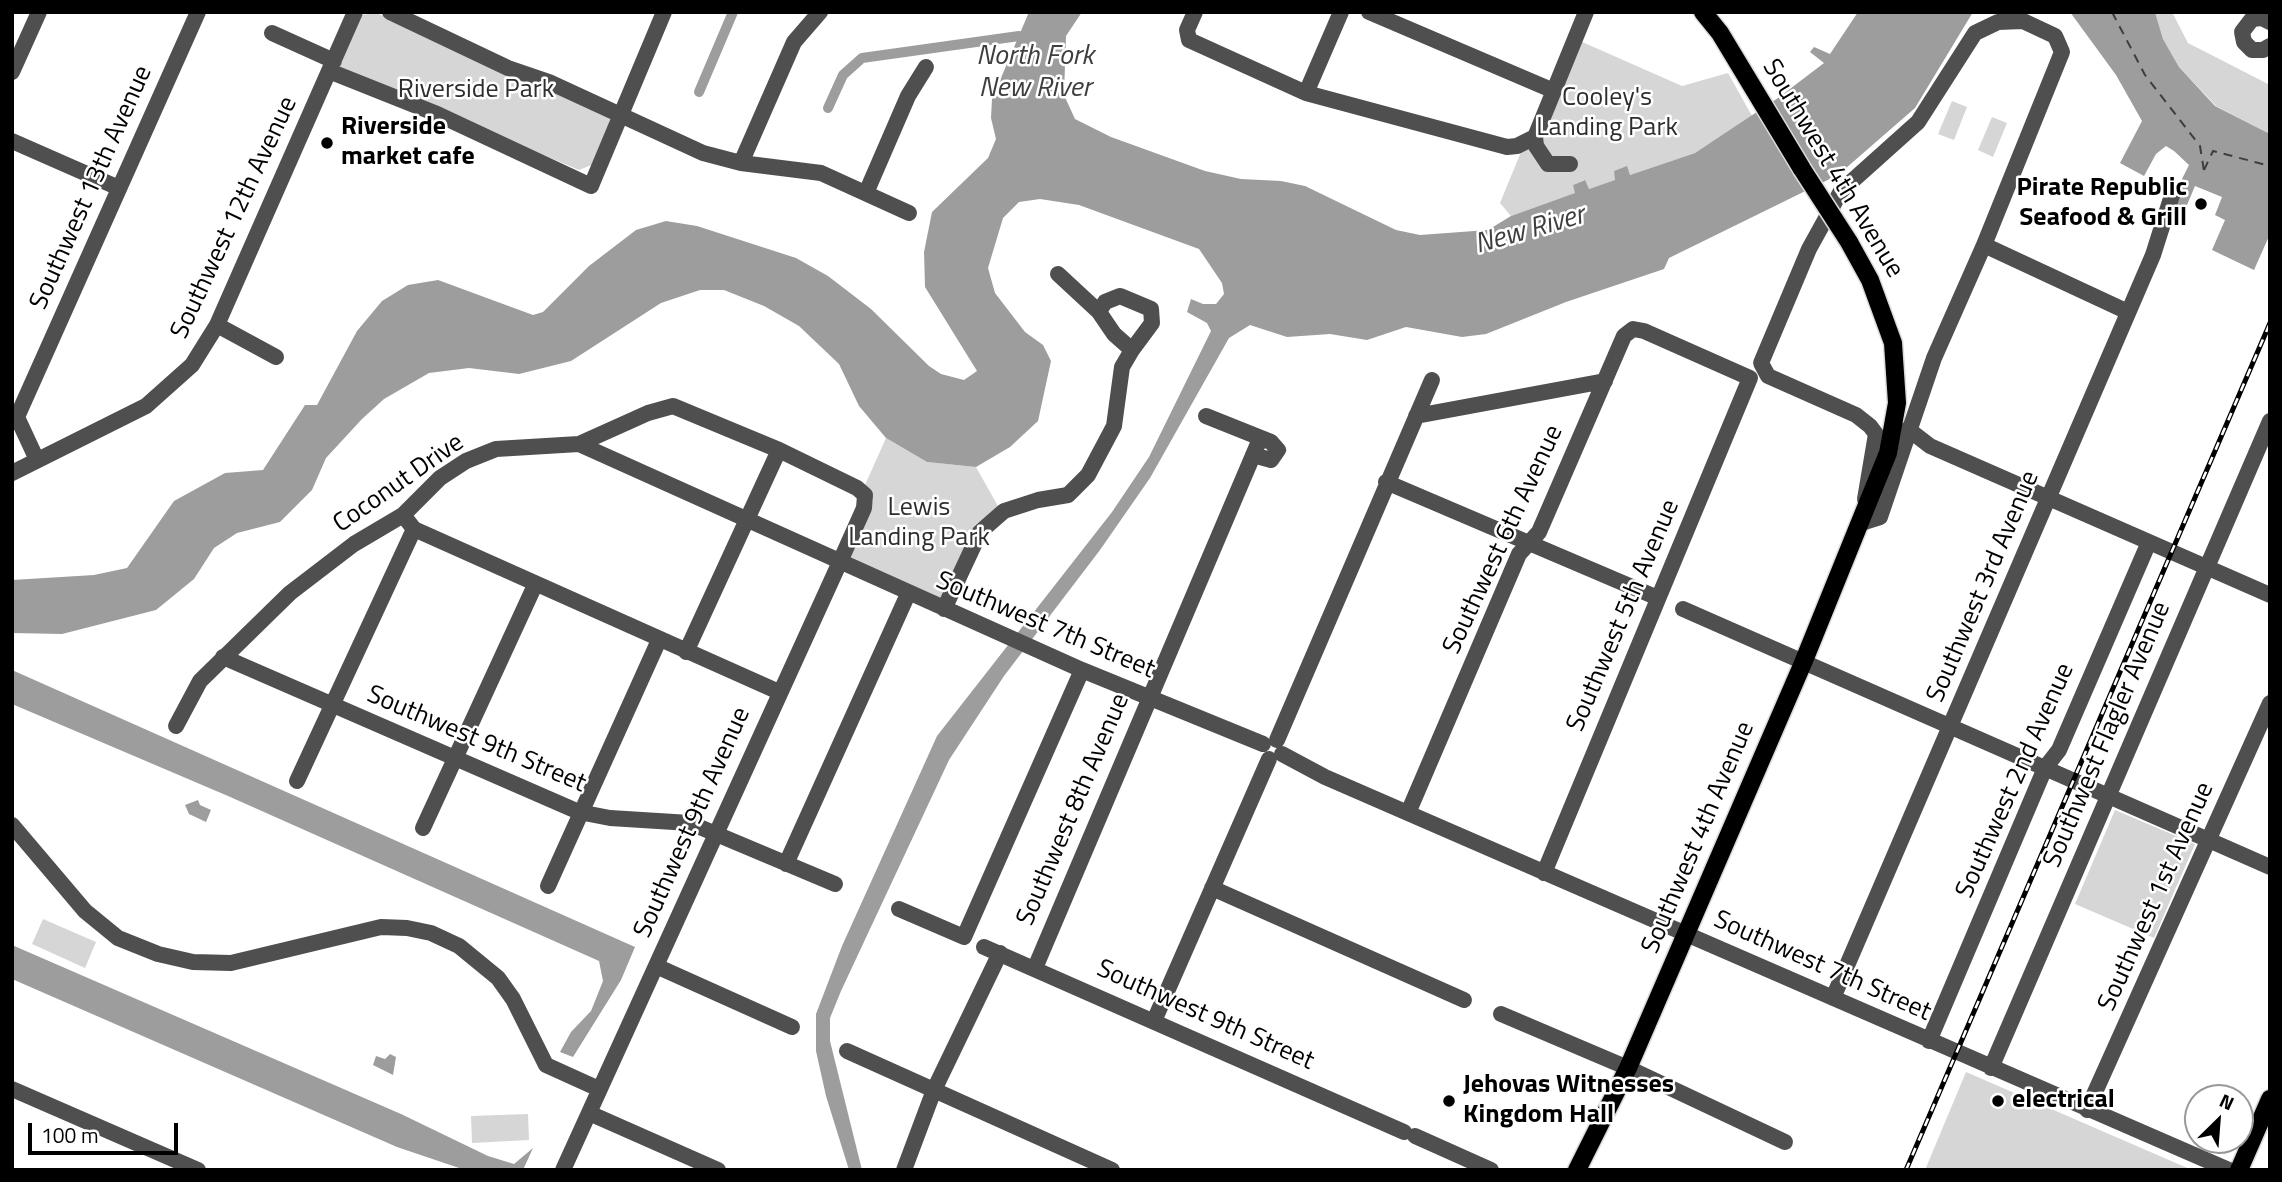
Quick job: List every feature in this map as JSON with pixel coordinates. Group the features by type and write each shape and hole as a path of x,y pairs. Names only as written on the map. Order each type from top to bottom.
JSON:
{"main road":[{"name":"Southwest 4th Avenue","path":"1577,1170 1629,1068 1803,663 1868,505 1894,428 1897,375 1884,312 1849,242 1712,21"},
{"path":"2239,1170 2270,1098"}],"street":[{"path":"12,72 39,12"},
{"name":"Southwest 13th Avenue","path":"37,460 15,416 198,12"},
{"name":"Southwest 12th Avenue","path":"12,473 146,406 192,365 217,325 355,12"},
{"path":"390,12 508,68 703,153 741,163 821,173 909,213"},
{"path":"272,33 332,66 590,186 664,12"},
{"path":"741,163 794,42 820,12"},
{"path":"1195,12 1187,30 1189,40 1306,93 1507,147 1517,146 1535,137"},
{"path":"1306,93 1340,12"},
{"path":"1368,12 1554,90"},
{"path":"1570,164 1548,164 1536,146 1535,137 1586,12"},
{"path":"2262,17 2244,26 2244,42 2258,51 2270,46"},
{"name":"Southwest 4th Avenue","path":"1861,523 1880,517 1905,450 1908,429 1945,334 2062,52 2055,36 2024,21 1998,22 1975,33 1918,122 1841,191 1830,207 1802,265 1761,363 1768,376 1856,415 1870,426 1876,434 1864,497 1868,505"},
{"path":"866,193 908,96 926,67"},
{"path":"12,141 119,188"},
{"name":"Southwest 3rd Avenue","path":"1833,998 2153,255 2173,192"},
{"path":"1984,245 2128,312"},
{"path":"1058,274 1100,312 1114,334 1132,350"},
{"path":"944,608 980,532 1004,511 1038,500 1068,495 1088,475 1114,426 1122,367 1152,323 1151,309 1120,296 1105,302 1100,312"},
{"path":"217,325 276,357"},
{"name":"Southwest 5th Avenue","path":"1544,873 1750,378 1644,331 1633,329"},
{"name":"Southwest 6th Avenue","path":"1408,813 1519,555 1539,532 1624,336 1633,329"},
{"path":"1154,1021 1432,380"},
{"path":"1416,416 1605,381"},
{"name":"Coconut Drive","path":"176,726 200,681 290,593 354,544 403,515 440,478 466,461 496,449 579,444 648,412 673,406 779,450 857,488 864,495"},
{"name":"Southwest 8th Avenue","path":"1035,968 1260,439 1206,415"},
{"name":"Southwest Flagler Avenue","path":"1992,1068 2270,421"},
{"path":"1908,429 1930,446 2270,595"},
{"name":"Southwest 7th Street","path":"579,444 839,564 1082,670 1273,749 1325,777 2229,1170"},
{"path":"1905,450 1930,446"},
{"path":"686,652 779,450"},
{"path":"1386,482 1658,598"},
{"name":"Southwest 9th Avenue","path":"563,1170 864,508 864,495"},
{"path":"403,515 414,529 779,692"},
{"path":"297,781 414,529"},
{"name":"Southwest 2nd Avenue","path":"1929,1041 2045,768 2059,750 2149,542"},
{"path":"424,828 535,585"},
{"path":"786,864 908,594"},
{"path":"1683,609 2270,867"},
{"path":"548,886 579,812 659,640"},
{"name":"Southwest 9th Street","path":"223,657 579,812 610,818 690,823 835,884"},
{"path":"899,909 964,937 1082,670"},
{"name":"Southwest 1st Avenue","path":"2087,1110 2270,703"},
{"path":"12,825 85,911 118,938 158,954 193,962 231,963 381,928 407,928 431,933 459,946 498,978 513,999 541,1057 550,1056 601,1084"},
{"path":"1212,888 1464,1000"},
{"name":"Southwest 8th Avenue","path":"904,1170 992,950"},
{"name":"Southwest 9th Street","path":"992,950 1491,1170"},
{"path":"656,966 792,1027"},
{"path":"1501,1014 1629,1068 1785,1142"},
{"path":"847,1051 1112,1170"},
{"path":"12,1089 198,1170"},
{"path":"589,1113 718,1170"}],"green space":[{"name":"Riverside Park","path":"374,12 602,109 610,116 612,126 594,164 579,170 340,68 340,60 359,16"},
{"path":"2155,12 2172,12 2188,43 2270,85 2270,134 2216,106 2179,67 2163,39"},
{"name":"Cooley's Landing Park","path":"1580,41 1682,86 1728,73 1752,116 1695,153 1630,175 1626,167 1614,171 1616,180 1589,189 1584,180 1573,185 1576,193 1511,216 1500,203 1521,152"},
{"path":"1952,101 1967,107 1954,140 1938,134"},
{"path":"1992,117 2007,123 1993,157 1978,150"},
{"name":"Lewis Landing Park","path":"886,438 927,462 976,467 999,508 975,525 941,603 847,562 873,500 865,485"},
{"path":"2115,810 2195,844 2154,938 2075,904"},
{"path":"43,919 96,942 85,968 32,944"},
{"path":"1966,1072 2192,1170 1925,1170"},
{"path":"528,1114 529,1140 472,1143 471,1116"}],"water":[{"path":"1029,12 1082,12 1066,36 1064,95 1075,119 1111,137 1205,171 1241,179 1281,181 1305,186 1396,230 1420,235 1488,230 1511,216 1575,193 1573,185 1585,180 1589,189 1615,180 1614,171 1627,166 1630,175 1695,153 1778,98 1824,63 1810,52 1814,47 1830,54 1858,12 1973,12 1915,108 1838,175 1669,258 1664,269 1566,302 1486,334 1462,337 1406,327 1367,340 1330,334 1287,337 1250,325 1229,338 1150,478 1100,550 1004,676 949,760 841,991 830,1018 830,1041 862,1170 849,1170 826,1096 816,1051 816,1014 842,946 937,736 1112,512 1149,457 1211,331 1207,323 1187,312 1191,299 1203,304 1216,304 1224,294 1222,283 1199,249 1079,205 1040,199 1019,202 1003,218 988,268 995,293 1025,332 1043,345 1051,361 1038,421 1010,447 976,467 927,462 886,438 859,406 839,364 799,326 764,306 724,290 700,290 661,303 571,361 519,374 469,368 429,373 384,399 362,419 326,458 312,490 280,522 237,533 214,548 194,579 156,610 62,634 12,633 12,580 94,575 127,568 174,501 225,473 263,470 305,405 317,405 357,331 382,301 408,285 438,280 533,315 543,312 589,266 636,230 666,221 697,226 796,258 828,276 871,309 929,366 941,374 964,380 977,371 925,287 924,252 932,212 988,158 996,139 991,118 992,99"},
{"path":"2070,12 2155,12 2163,39 2179,67 2215,106 2270,134 2270,234 2254,270 2212,250 2225,220 2215,215 2222,197 2195,186 2184,212 2169,205 2189,165 2174,151 2166,146 2156,154 2144,176 2120,163 2142,121 2116,75"},
{"path":"12,670 635,947 621,980 573,1057 560,1052 571,1032 591,1011 603,981 599,961 228,796 12,704"},
{"path":"198,800 200,805 211,810 206,822 189,814 185,805"},
{"path":"12,945 401,1114 488,1156 514,1164 533,1148 523,1170 465,1170 397,1147 12,979"},
{"path":"390,1054 396,1057 393,1075 373,1065 376,1056 385,1059"}],"waterway":[{"path":"699,92 733,12"},
{"name":"North Fork New River","path":"828,108 843,75 862,58 1019,36"}],"ferry route":[{"path":"2112,12 2145,75 2200,146 2204,171"},
{"path":"2204,170 2213,151 2270,166"}],"railway":[{"path":"1906,1170 2270,323"}],"place":[{"name":"Riverside market cafe","path":"327,143"},
{"name":"Pirate Republic Seafood & Grill","path":"2201,204"},
{"name":"Jehovas Witnesses Kingdom Hall","path":"1449,1101"},
{"name":"electrical","path":"1998,1101"}],"water label":[{"name":"New River","path":"1530,231"}]}
